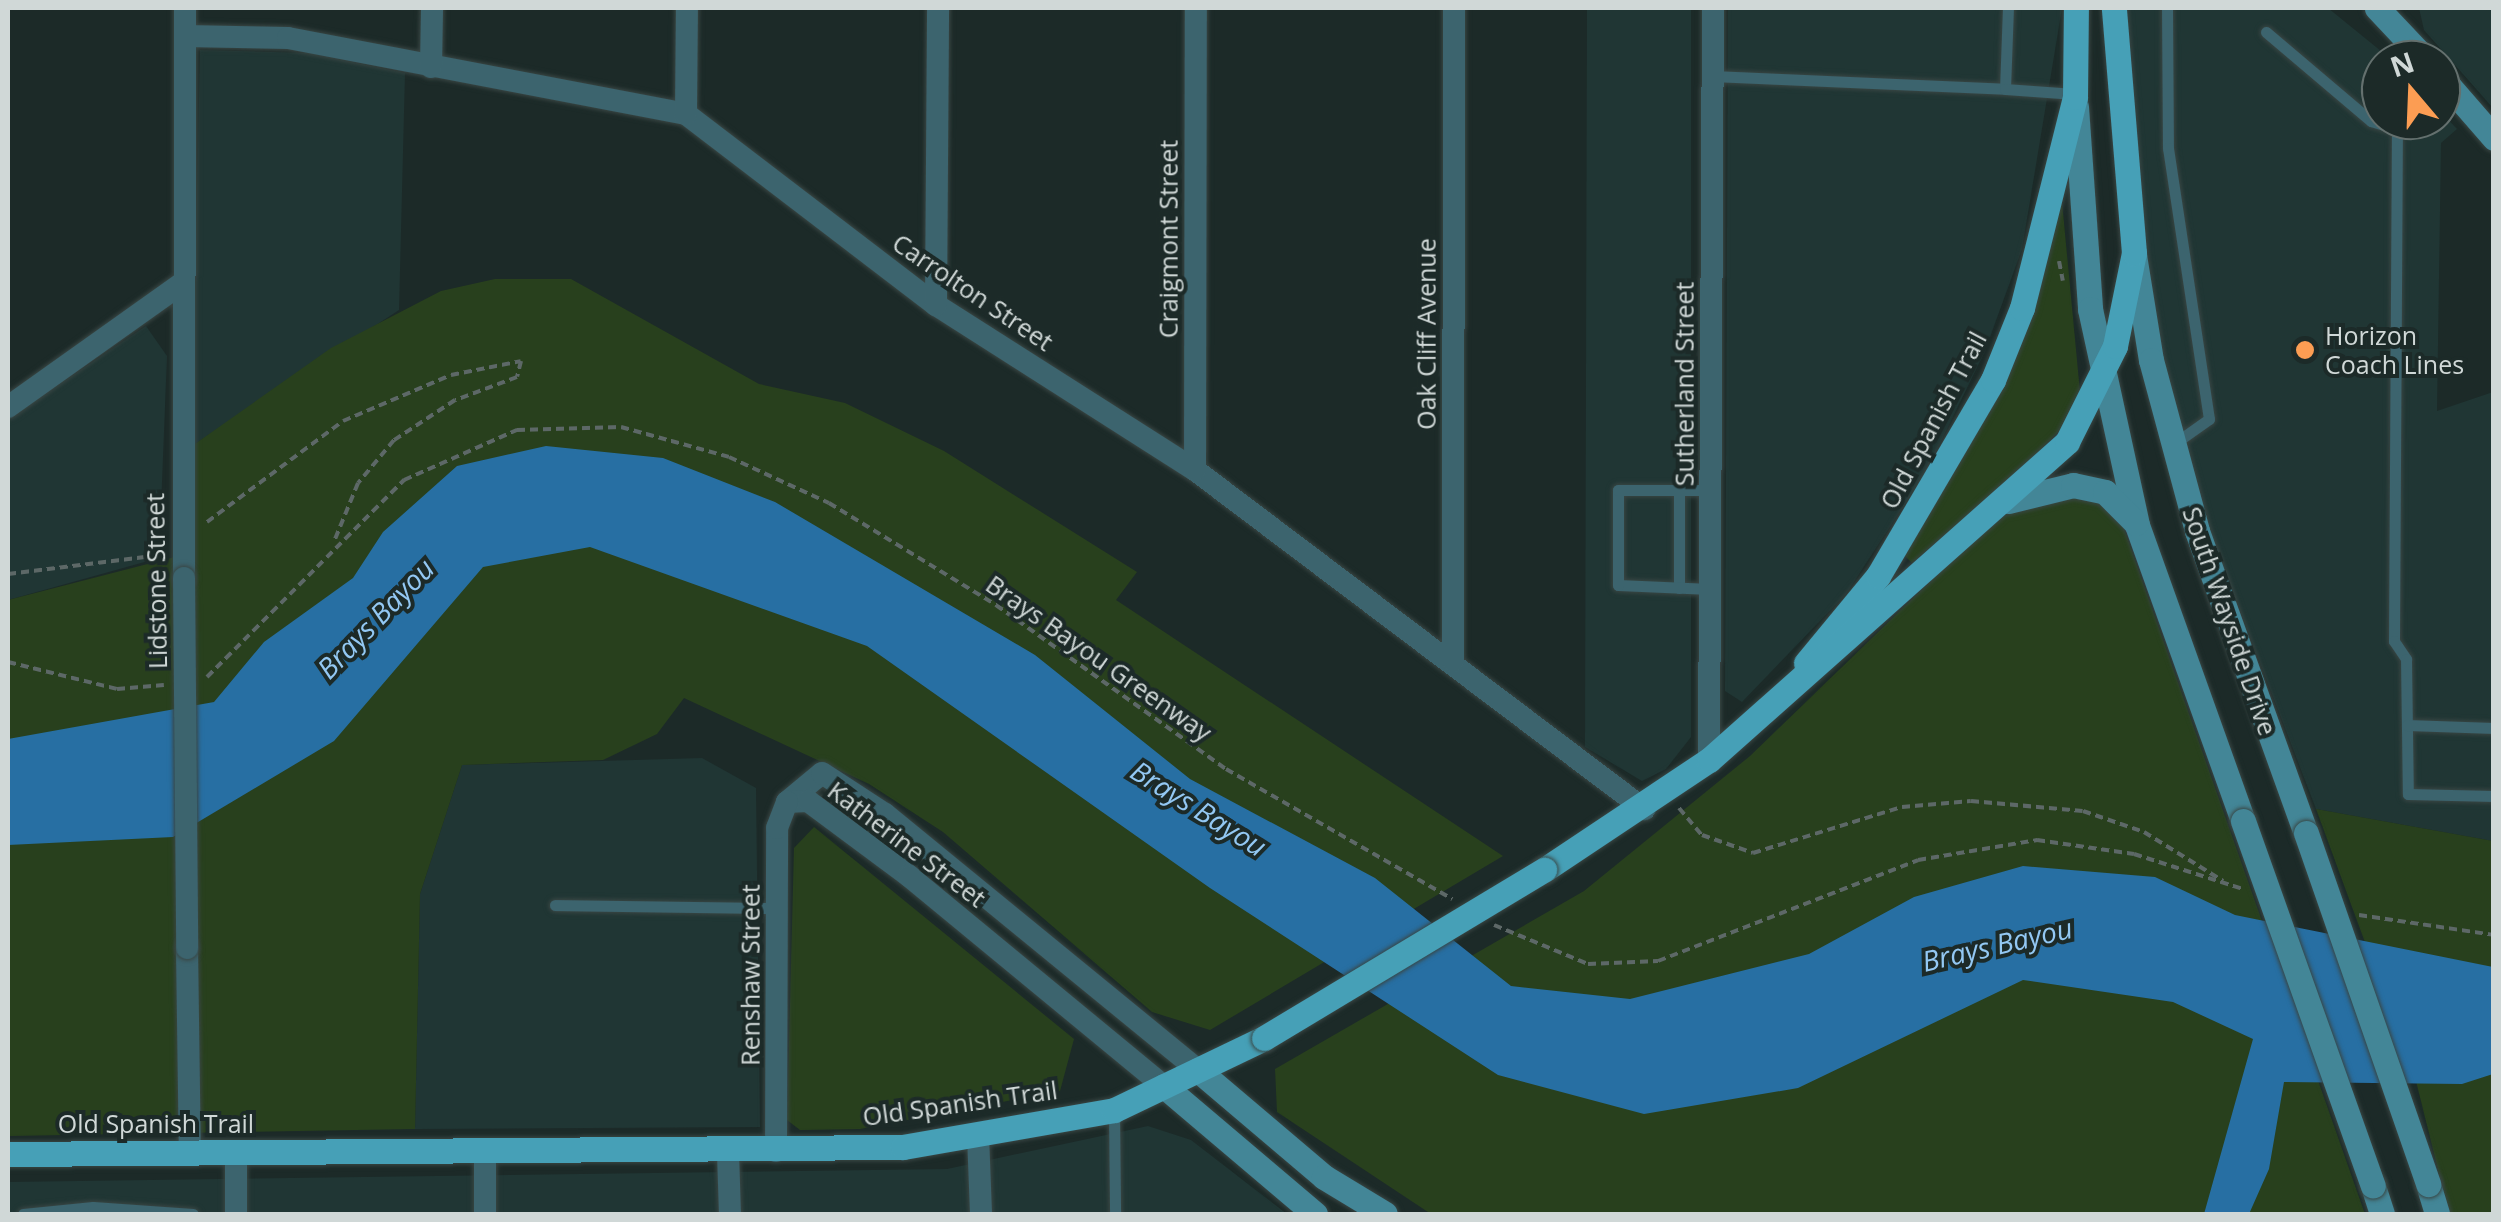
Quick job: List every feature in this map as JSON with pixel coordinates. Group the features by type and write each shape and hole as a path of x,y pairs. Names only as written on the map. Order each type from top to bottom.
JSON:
{"main road":[{"path":"2076,8 2080,221 2103,370 2137,524 2382,1214"},
{"name":"South Wayside Drive","path":"2114,8 2134,253 2172,445 2437,1214"},
{"path":"2381,8 2409,40"},
{"name":"Old Spanish Trail","path":"1794,680 1878,576 1994,380 2022,308 2075,96"},
{"path":"2461,100 2494,138"},
{"name":"Old Spanish Trail","path":"8,1154 776,1151 978,1136 1114,1110 1264,1038 1644,809 1709,760 1794,680 2008,501 2067,442 2103,370 2134,253"},
{"path":"2008,501 2073,485 2105,492 2137,524"},
{"path":"1198,1070 1324,1178 1385,1214"},
{"path":"1164,1086 1315,1214"}],"street":[{"name":"Lidstone Street","path":"184,8 181,284 190,1153"},
{"path":"431,67 432,8"},
{"path":"686,8 686,114"},
{"path":"936,305 938,8"},
{"name":"Craigmont Street","path":"1196,8 1196,470"},
{"name":"Oak Cliff Avenue","path":"1453,662 1454,8"},
{"name":"Sutherland Street","path":"1709,760 1712,8"},
{"name":"Carrolton Street","path":"184,36 288,38 686,114 936,305 1196,470 1644,809"},
{"path":"8,407 181,284"},
{"name":"Katherine Street","path":"787,802 822,773 885,814 1198,1070"},
{"name":"Katherine Street","path":"787,802 808,801 909,876 1164,1086"},
{"name":"Renshaw Street","path":"776,1151 777,828 787,802"},
{"path":"978,1136 981,1214"},
{"path":"728,1152 730,1214"},
{"path":"236,1153 236,1214"},
{"path":"484,1153 485,1214"}],"lane":[{"path":"2005,90 2008,8"},
{"path":"2167,8 2176,224 2210,419 2172,445"},
{"path":"2266,32 2361,113"},
{"path":"1712,76 2075,96"},
{"path":"2394,140 2394,640 2406,658 2408,794 2494,796"},
{"path":"1710,589 1618,585 1618,490 1711,490"},
{"path":"1679,490 1679,588"},
{"path":"2407,725 2494,728"},
{"path":"555,905 779,908"},
{"path":"1114,1110 1115,1214"},
{"path":"23,1214 192,1214"}],"path":[{"path":"8,574 183,542 343,421 450,374 521,361 518,377 455,400 394,440 358,483 333,543"},
{"name":"Brays Bayou Greenway","path":"202,680 333,543 404,480 517,430 621,427 729,458 828,503 946,574 1226,769 1456,902"},
{"path":"8,662 117,689 170,684"},
{"path":"1666,792 1702,835 1753,852 1902,807 1972,801 2083,812 2191,856 2226,884"},
{"path":"1486,920 1550,954 1632,966 1725,941 1918,860 2038,840 2134,854 2258,893"},
{"path":"2345,912 2494,936"}],"shaded area":[{"path":"1587,8 1691,8 1691,737 1666,769 1642,781 1585,747"},
{"path":"1728,8 2062,8 2022,249 1985,351 1927,470 1846,594 1742,702 1725,691"},
{"path":"2122,8 2328,8 2367,40 2361,40 2361,140 2444,140 2441,143 2437,411 2493,392 2493,841 2316,809 2212,537 2154,336"},
{"path":"2419,8 2493,8 2493,108 2461,72 2461,40 2433,40 2424,30"},
{"path":"200,50 309,53 405,73 399,310 192,446"},
{"path":"146,326 167,356 159,558 8,600 8,419"},
{"path":"702,758 756,788 760,1127 415,1129 420,894 462,765"},
{"path":"1148,1126 1191,1140 1287,1214 8,1214 8,1182 947,1169"}],"green space":[{"path":"2061,191 2080,392 2061,429 2016,474 1912,563 1904,555 2013,348"},
{"path":"495,279 571,279 759,384 845,403 944,451 1137,572 1116,600 1503,856 1210,1030 1152,1012 943,832 869,784 684,698 657,734 603,760 462,765 420,894 415,1129 8,1136 8,600 194,552 192,446 331,348 441,291"},
{"path":"2059,493 2095,499 2123,526 2365,1214 1431,1214 1277,1112 1275,1069 1584,891 1750,756 1970,543 2021,503"},
{"path":"2316,809 2493,841 2493,1214 2449,1214 2416,1081"},
{"path":"814,827 1074,1039 1060,1091 860,1129 800,1130 787,1120 794,848"}],"water":[{"name":"Brays Bayou","path":"546,446 663,458 775,502 1035,655 1190,779 1375,878 1511,986 1630,999 1809,954 1914,897 2023,866 2155,877 2235,915 2493,967 2493,1074 2462,1084 2284,1082 2269,1169 2249,1214 2204,1214 2253,1039 2173,1002 2023,980 1798,1088 1644,1114 1498,1075 1210,888 867,646 590,547 483,567 334,741 173,837 8,845 8,739 214,702 264,642 353,578 383,532 457,466"}],"place":[{"name":"Horizon Coach Lines","path":"2305,350"}]}
